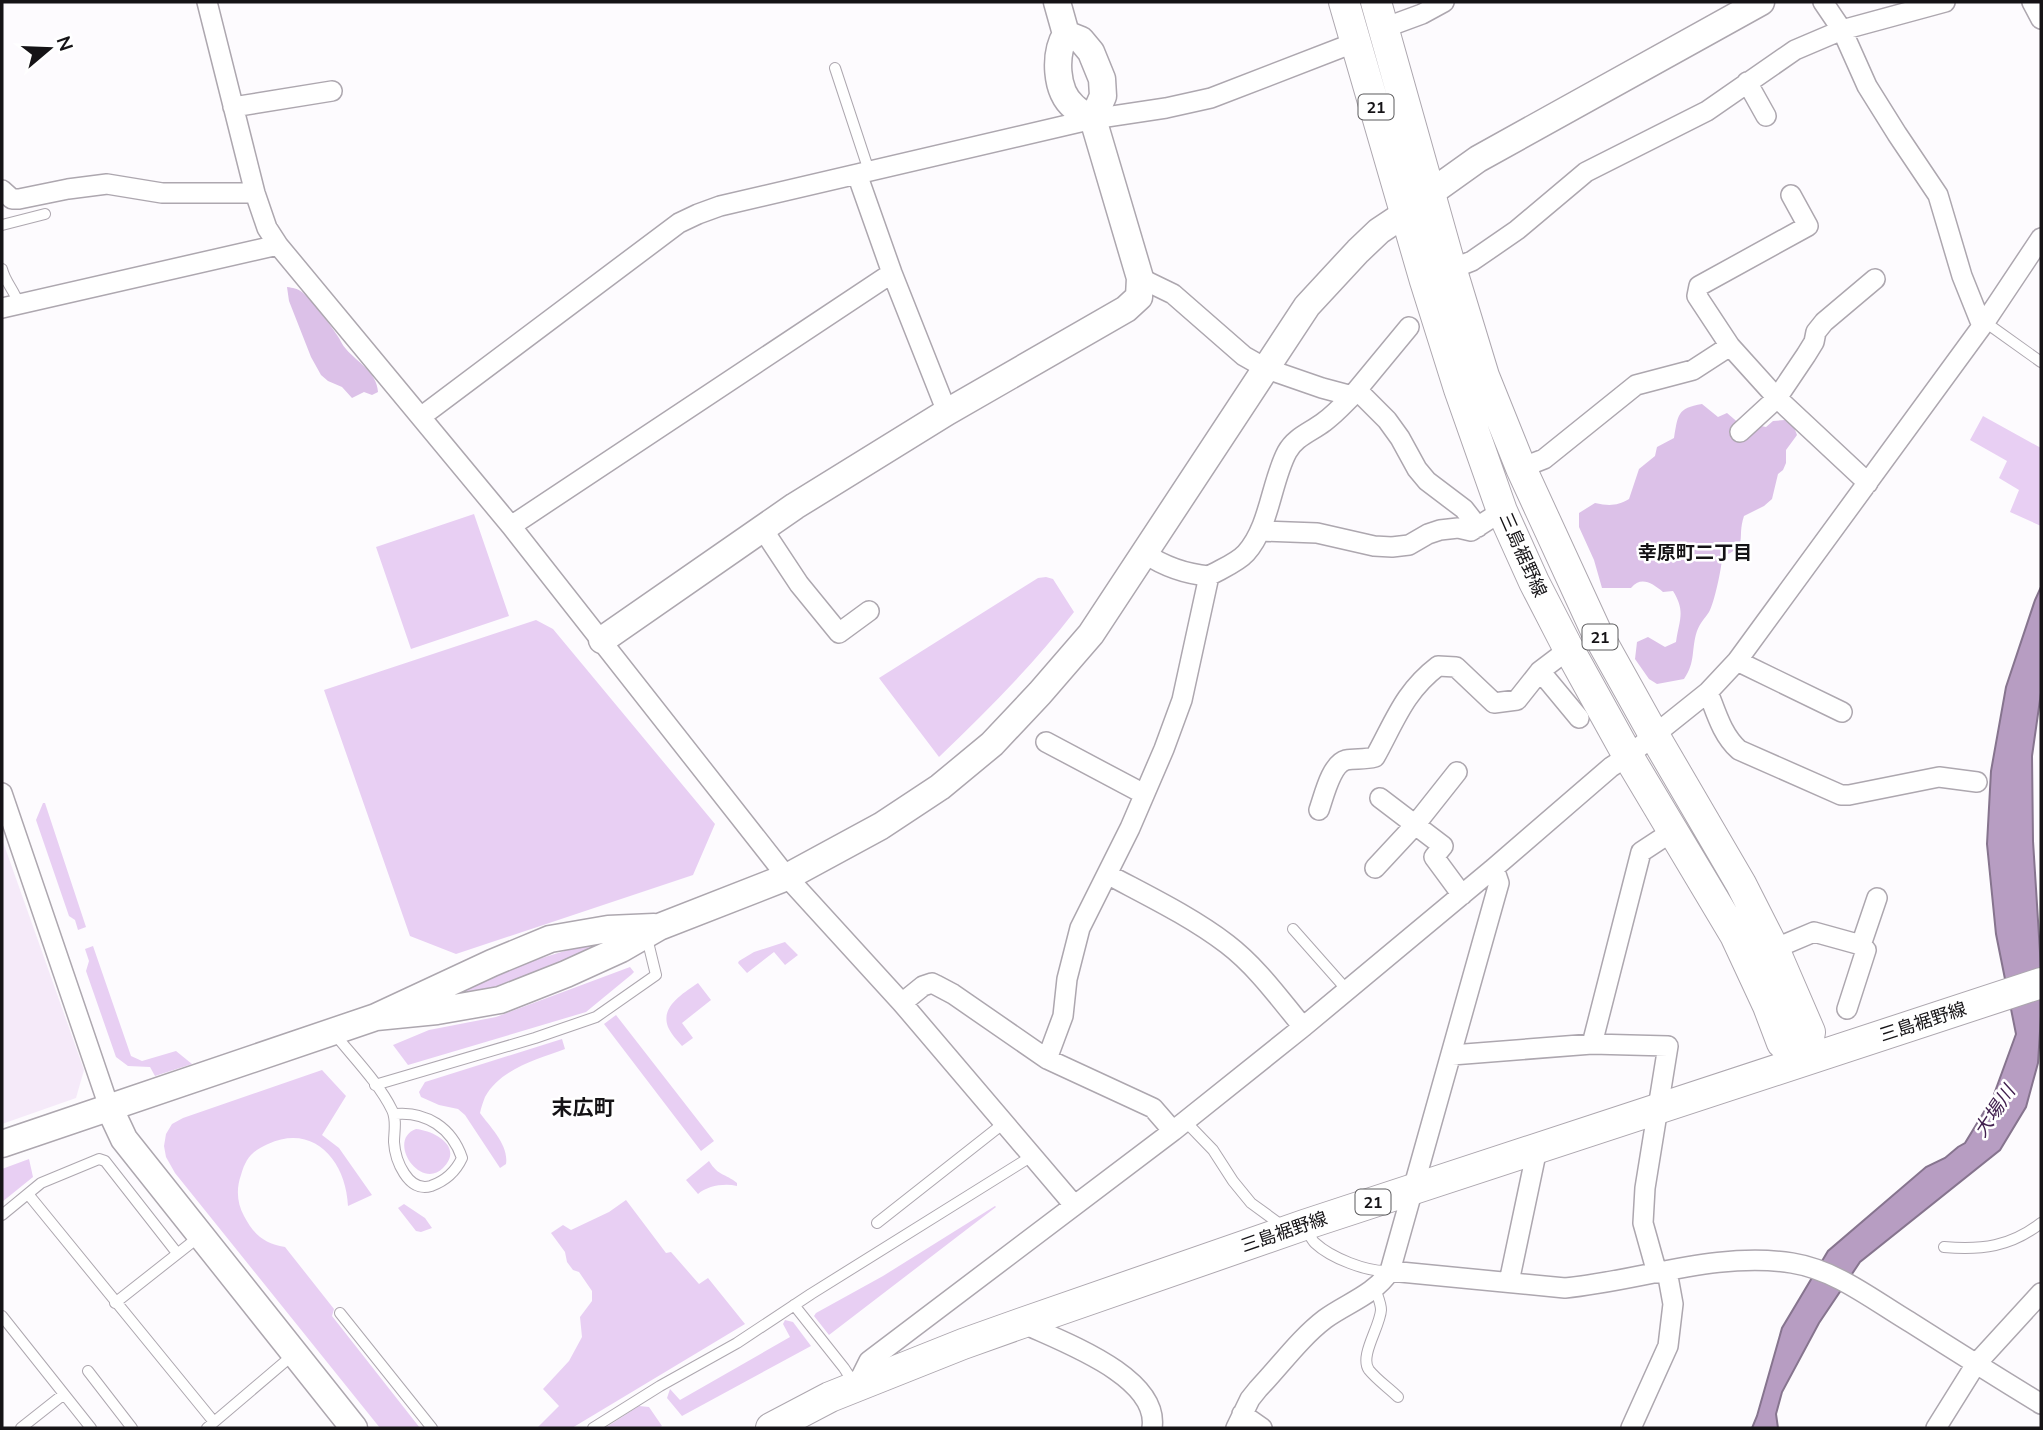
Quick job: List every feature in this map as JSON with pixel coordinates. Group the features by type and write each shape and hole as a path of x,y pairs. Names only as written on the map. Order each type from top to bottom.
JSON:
{"main road":[{"name":"三島裾野線","path":"1344,2 1425,281 1502,511 1534,582 1569,649 1628,756 1735,935 1782,1043 1805,1060"},
{"name":"三島裾野線","path":"1380,15 1429,194 1484,376 1521,468 1596,631 1741,884 1774,949 1810,1031 1805,1060"},
{"name":"三島裾野線","path":"771,1428 830,1397 1022,1323 1296,1228 2041,983"}],"street":[{"path":"207,2 255,193 267,228 278,244 511,526 787,877 902,1003 1074,1205"},
{"path":"1057,2 1066,34 1057,57 1059,76 1068,101 1093,119"},
{"path":"1380,15 1422,14 1444,2"},
{"path":"376,1017 437,1011 500,1000 566,974 653,931 787,877 881,826 940,787 992,744 1091,634 1307,306 1357,251 1478,159 1761,2"},
{"path":"1823,2 1842,30 1867,86 1938,195 1962,276 1984,324"},
{"path":"1452,269 1472,261 1517,230 1586,172 1707,111 1795,50 1842,30 1945,2"},
{"path":"2032,2 2041,19"},
{"path":"602,640 762,528 947,412 1126,309 1139,297 1140,278 1093,119 1103,96 1102,79 1091,52 1081,40 1066,34"},
{"path":"422,416 679,223 698,214 720,206 1093,119 1166,108 1211,97 1356,42"},
{"path":"1747,82 1766,116"},
{"path":"233,107 332,91"},
{"path":"863,173 892,274 947,412"},
{"path":"2,190 12,199 107,184 162,193 255,193"},
{"path":"1791,195 1808,226 1699,286 1697,296 1730,346 1777,398 1868,483"},
{"path":"856,1387 869,1361 1179,1126 1462,895 1611,767 1708,692 1737,661 1868,483 1984,324 2041,238"},
{"path":"10,306 278,244"},
{"path":"511,526 892,274"},
{"path":"1140,278 1173,294 1244,356 1267,369 1322,388 1354,393 1387,420 1427,481 1464,509 1478,527"},
{"path":"1740,432 1777,398 1824,322 1875,279"},
{"path":"1144,553 1179,571 1209,576 1245,554 1260,531 1287,452 1297,440 1338,411 1409,327"},
{"path":"1521,468 1544,459 1636,385 1693,370 1730,346"},
{"path":"1260,531 1317,533 1374,546 1392,547 1409,545 1440,530 1458,528 1471,531 1502,511"},
{"path":"762,528 799,583 839,633 869,611"},
{"path":"1047,1059 1063,1016 1067,979 1080,928 1164,749 1187,684 1189,663 1209,576"},
{"path":"1319,810 1335,767 1346,760 1375,757 1398,711 1424,677 1438,666 1456,667 1494,703 1517,700 1540,671 1569,649"},
{"path":"1737,661 1842,712"},
{"path":"1540,671 1579,718"},
{"path":"1708,692 1722,727 1739,750 1841,795 1939,777 1977,782"},
{"path":"1046,742 1144,794"},
{"path":"1375,868 1415,825 1457,772"},
{"path":"2,793 109,1107 124,1139 354,1428"},
{"path":"1380,798 1443,846 1434,857 1462,895"},
{"path":"1592,1044 1641,852 1673,831"},
{"path":"1262,1428 1240,1421 1258,1389 1325,1319 1375,1288 1385,1280 1390,1271 1499,883 1494,868"},
{"path":"1107,873 1190,919 1229,946 1263,978 1303,1027"},
{"path":"1861,945 1877,898"},
{"path":"2,1144 376,1017 551,939 608,929 653,931"},
{"path":"1774,949 1814,932 1861,945 1866,950 1847,1009"},
{"path":"902,1003 923,986 932,983 953,994 1047,1059 1153,1108 1179,1126"},
{"path":"1452,1055 1592,1044 1668,1046 1645,1188 1643,1223 1646,1240 1662,1272 1673,1304 1668,1346 1631,1428"},
{"path":"1509,1282 1537,1149"},
{"path":"1390,1271 1565,1288 1589,1286 1702,1264 1791,1263 1825,1272 1857,1290 2041,1404"},
{"path":"1936,1428 1976,1364 2041,1293"},
{"path":"1022,1323 1091,1356 1127,1378 1147,1401 1153,1421 1152,1428"}],"lane":[{"path":"835,68 863,173"},
{"path":"2,225 45,214"},
{"path":"2,269 4,279 16,297 10,306"},
{"path":"1984,324 2041,362"},
{"path":"1293,929 1347,990"},
{"path":"375,1086 596,1017 656,975 653,931"},
{"path":"333,1032 395,1114 394,1143 397,1158 407,1178 418,1186 426,1187 450,1175 458,1167 462,1158 459,1148 442,1126 415,1115 395,1114"},
{"path":"877,1223 1004,1123"},
{"path":"1179,1126 1213,1150 1251,1203 1296,1228 1325,1250 1366,1269 1376,1272 1390,1271"},
{"path":"593,1428 660,1386 737,1343 1032,1156"},
{"path":"2,1215 41,1183 99,1159 105,1161 177,1253"},
{"path":"27,1194 211,1425 294,1354"},
{"path":"1944,1247 2003,1244 2017,1239 2041,1223"},
{"path":"115,1303 200,1235"},
{"path":"1375,1288 1381,1311 1366,1363 1369,1370 1398,1397"},
{"path":"794,1305 856,1387"},
{"path":"340,1313 432,1428"},
{"path":"2,1316 91,1428"},
{"path":"88,1371 132,1428"},
{"path":"21,1428 64,1394"}],"shaded area":[{"path":"287,287 300,291 316,306 345,347 370,373 378,392 372,395 364,392 352,398 342,387 321,375 289,301"},
{"path":"1702,404 1718,417 1727,413 1741,425 1754,431 1773,421 1785,420 1794,427 1797,435 1786,450 1786,463 1778,474 1772,499 1744,516 1739,545 1722,557 1713,601 1697,631 1688,673 1684,679 1657,684 1649,679 1635,659 1637,642 1648,637 1665,647 1676,642 1680,616 1677,598 1673,591 1663,592 1647,582 1639,582 1631,588 1602,588 1594,560 1579,527 1579,513 1595,503 1613,505 1629,499 1639,469 1655,456 1657,447 1674,438 1683,410"},
{"path":"1983,416 2041,448 2041,526 2010,512 2019,490 1999,478 2007,461 1970,440"},
{"path":"474,514 509,616 411,649 376,547"},
{"path":"1038,578 1053,579 1074,612 1010,687 939,757 879,678"},
{"path":"536,620 553,629 715,824 693,875 456,954 410,936 324,690"},
{"path":"43,803 86,927 78,930 75,920 69,916 36,820"},
{"path":"2,839 84,1070 76,1098 2,1124"},
{"path":"785,942 798,955 785,965 774,952 747,973 738,963 754,952"},
{"path":"584,945 590,946 591,951 527,980 471,995 462,996 460,992 506,969"},
{"path":"93,946 131,1056 142,1061 176,1051 192,1064 155,1076 150,1067 128,1066 116,1057 86,971 89,961 85,949"},
{"path":"630,967 634,972 586,1012 408,1065 393,1045 429,1030 496,1017"},
{"path":"698,983 711,1000 682,1023 693,1038 682,1046 668,1027 667,1013 680,996"},
{"path":"616,1015 714,1141 701,1151 604,1024"},
{"path":"562,1039 565,1049 510,1072 492,1087 485,1097 480,1113 505,1150 506,1164 500,1168 465,1115 458,1109 421,1097 419,1092 425,1082"},
{"path":"322,1070 346,1096 322,1135 339,1148 372,1195 348,1206 341,1174 324,1150 300,1138 285,1139 262,1147 248,1160 238,1185 240,1206 256,1233 271,1243 285,1247 334,1309 332,1316 420,1428 380,1428 175,1173 166,1157 166,1134 172,1124"},
{"path":"416,1129 431,1133 445,1141 449,1147 449,1160 443,1168 434,1173 416,1169 405,1152 404,1143 408,1135"},
{"path":"29,1159 33,1177 2,1202 2,1169"},
{"path":"709,1161 719,1172 737,1183 737,1186 716,1186 698,1194 686,1180"},
{"path":"626,1200 666,1253 671,1252 699,1284 708,1278 745,1324 572,1428 537,1428 559,1406 543,1389 569,1361 582,1337 580,1317 592,1301 592,1291 579,1272 573,1270 567,1262 565,1252 551,1233 563,1225 571,1230 609,1212"},
{"path":"404,1204 425,1218 432,1228 416,1231 398,1208"},
{"path":"995,1206 829,1335 814,1316 883,1276"},
{"path":"785,1320 793,1322 811,1346 682,1416 667,1398 670,1389 680,1400 790,1337 783,1324"},
{"path":"639,1406 649,1407 662,1426 605,1428"}],"water":[{"name":"大場川","path":"2041,587 2041,693 2032,756 2041,1016 2038,1063 2026,1107 2000,1150 1860,1262 1819,1323 1782,1392 1776,1414 1778,1428 1752,1428 1782,1328 1828,1251 1926,1167 1945,1158 1965,1143 1993,1097 2016,1034 1996,934 1987,844 1991,771 2006,687"}],"district":[{"name":"幸原町二丁目","path":"1695,552"},
{"name":"末広町","path":"583,1108"}]}
